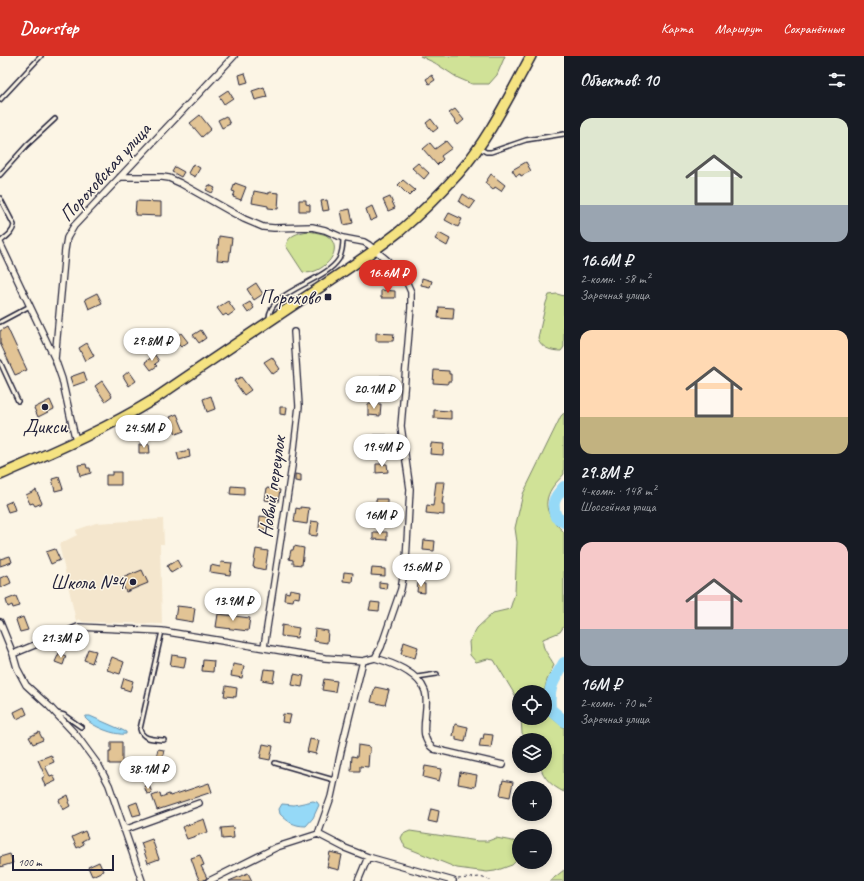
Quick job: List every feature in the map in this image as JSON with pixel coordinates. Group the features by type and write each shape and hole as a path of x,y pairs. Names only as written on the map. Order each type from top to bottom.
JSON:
{"main road":[{"path":"0,476 77,442 123,418 153,400 375,250 417,216 458,173 478,147 497,118 530,56"}],"street":[{"name":"Пороховская улица","path":"55,360 64,250 67,238 74,226 234,56"},
{"path":"120,178 169,178 244,219 263,227 312,227 325,230 343,238 364,242 399,272 407,283 410,292 411,308 401,426 410,489 406,561 401,589 381,647 375,658"},
{"path":"0,243 55,360 62,379 77,442"},
{"name":"Новый переулок","path":"264,646 292,466 299,406 294,332"},
{"path":"0,622 17,668 26,685 56,713 77,736 99,766 109,785 142,881"},
{"path":"13,654 78,627 162,631 264,646 325,658 363,661 375,658 397,666 420,682 425,691 427,701 424,734 425,741 428,746 434,749 503,765"},
{"path":"318,834 331,796 363,661"},
{"path":"124,830 199,803"},
{"path":"209,881 277,847 318,834 345,848 368,857 451,881"},
{"path":"358,881 368,857"}],"lane":[{"path":"0,100 41,56"},
{"path":"0,175 27,145 55,119"},
{"path":"478,147 486,152 491,152 526,140 564,134"},
{"path":"0,198 14,225 13,230 0,243"},
{"path":"269,322 268,313 272,305 284,295 324,274 333,266 339,258 343,238"},
{"path":"0,322 30,306"},
{"path":"0,362 18,402"},
{"path":"162,631 140,729 141,734 144,737 164,740"},
{"path":"414,677 437,674"},
{"path":"56,713 64,715 81,727"},
{"path":"275,763 334,780"}],"path":[{"path":"451,881 480,877 493,881"}],"shaded area":[{"path":"163,519 164,544 160,544 162,624 83,622 79,619 76,621 59,544 77,535 76,530 96,523"}],"green space":[{"path":"420,56 505,56 497,75 489,84 472,84 458,78 435,63"},
{"path":"308,231 326,235 332,240 334,251 324,266 318,270 308,273 303,272 286,246 291,237"},
{"path":"557,294 564,296 564,347 561,351 544,347 538,338 549,295"},
{"path":"564,413 564,474 552,488 547,501 547,507 551,518 564,532 564,626 560,632 543,639 543,646 554,665 546,685 512,685 512,690 494,660 488,659 476,662 470,655 469,642 477,628 493,613 510,609 515,593 517,542 515,528 523,494 561,416"},
{"path":"552,718 564,728 564,792 552,784 552,781 548,781 543,773 552,773 552,733 522,733 521,725 552,725"},
{"path":"410,831 478,841 488,841 496,838 512,841 512,865 487,872 457,868 405,847 401,838 403,834"},
{"path":"564,870 564,881 550,881"}],"water":[{"path":"86,716 90,716 122,730 126,732 126,734 110,732 98,727 88,721 85,718"},
{"path":"313,801 317,802 319,805 313,818 306,826 292,823 280,814 279,809 282,804 294,805"}],"building":[{"path":"245,73 248,82 241,84 239,75"},
{"path":"432,75 435,80 429,84 426,79"},
{"path":"264,87 267,97 255,100 252,91"},
{"path":"228,90 233,98 224,104 219,96"},
{"path":"455,109 464,120 458,125 449,113"},
{"path":"200,115 211,129 202,137 190,123"},
{"path":"226,116 230,124 222,128 218,120"},
{"path":"431,119 438,128 433,132 426,123"},
{"path":"446,141 452,148 441,156 443,159 437,165 423,149 430,143 435,149"},
{"path":"526,162 531,171 521,176 520,174 516,176 512,170"},
{"path":"418,163 429,173 424,179 412,168"},
{"path":"193,164 200,168 195,177 188,173"},
{"path":"175,167 184,172 181,177 172,172"},
{"path":"491,174 505,185 501,191 495,187 493,190 485,183"},
{"path":"403,180 415,190 409,196 398,185"},
{"path":"235,183 246,187 241,200 233,197 235,192 232,191"},
{"path":"209,185 215,188 212,193 206,190"},
{"path":"254,191 269,194 269,192 279,193 278,209 268,208 268,206 252,203"},
{"path":"463,194 475,202 470,209 459,202"},
{"path":"390,197 395,208 388,211 383,200"},
{"path":"299,200 306,200 306,204 310,205 310,211 299,211"},
{"path":"327,200 329,210 323,211 321,201"},
{"path":"136,201 161,202 161,216 135,215"},
{"path":"372,206 377,218 370,221 366,209"},
{"path":"350,209 353,223 344,225 341,211"},
{"path":"449,213 462,219 458,227 445,220"},
{"path":"439,233 450,239 447,246 435,239"},
{"path":"219,236 232,238 229,261 217,260"},
{"path":"422,278 432,281 430,287 421,285"},
{"path":"256,283 263,294 254,300 247,289"},
{"path":"381,290 395,291 395,298 381,298"},
{"path":"97,293 102,303 89,309 85,299"},
{"path":"228,301 235,311 228,316 226,314 223,316 217,308"},
{"path":"250,302 254,308 248,313 243,306"},
{"path":"439,307 454,308 453,319 438,318"},
{"path":"7,327 27,370 15,375 0,343 0,331"},
{"path":"201,330 206,338 199,343 193,335"},
{"path":"181,333 188,342 181,347 177,343 174,345 170,340"},
{"path":"376,333 394,334 393,341 376,341"},
{"path":"87,343 94,356 85,361 79,348"},
{"path":"155,355 159,361 155,364 157,366 151,370 145,362"},
{"path":"272,357 280,369 273,374 264,362"},
{"path":"434,370 449,371 449,374 451,374 451,381 448,381 448,384 433,383"},
{"path":"129,371 136,381 129,386 123,376"},
{"path":"84,372 87,381 73,386 70,377"},
{"path":"380,376 392,376 392,386 379,386"},
{"path":"241,377 251,390 244,395 234,381"},
{"path":"102,381 112,396 105,401 95,386"},
{"path":"211,396 215,409 207,412 203,399"},
{"path":"50,400 54,409 38,417 34,408"},
{"path":"368,404 381,404 380,416 368,415"},
{"path":"280,407 287,407 286,415 280,414"},
{"path":"434,410 451,411 451,419 434,418"},
{"path":"177,414 184,431 176,434 170,417"},
{"path":"374,435 387,435 387,448 374,449"},
{"path":"431,443 444,444 443,455 430,454"},
{"path":"149,444 150,453 139,453 139,445"},
{"path":"189,450 190,457 179,460 177,453"},
{"path":"86,464 87,468 90,468 91,473 80,476 78,465"},
{"path":"376,464 387,464 388,472 376,473"},
{"path":"112,472 121,472 121,485 106,485 106,475 112,475"},
{"path":"295,474 301,475 301,482 295,481"},
{"path":"59,477 63,489 55,491 52,479"},
{"path":"436,482 445,482 442,504 444,504 444,515 426,513 427,505 433,506"},
{"path":"231,486 244,487 244,495 230,494"},
{"path":"267,488 280,490 278,502 265,500"},
{"path":"36,490 42,503 35,506 33,503 30,504 26,495"},
{"path":"376,499 387,499 387,508 376,508"},
{"path":"12,501 15,510 8,512 5,504"},
{"path":"300,507 309,508 307,524 294,522 296,508 300,509"},
{"path":"260,516 274,518 273,530 259,529"},
{"path":"311,521 319,522 317,536 309,535"},
{"path":"373,532 387,532 387,540 373,539"},
{"path":"424,540 435,541 434,551 423,550"},
{"path":"294,546 304,548 302,565 293,564 293,560 289,559 291,550 293,550"},
{"path":"55,549 60,560 51,564 46,552"},
{"path":"256,549 268,551 265,570 253,567"},
{"path":"10,556 12,562 0,566 0,559"},
{"path":"177,560 181,567 171,573 167,566"},
{"path":"221,562 232,563 230,575 210,572 211,565 220,567"},
{"path":"372,568 385,569 385,576 371,575"},
{"path":"142,570 148,583 126,592 120,579"},
{"path":"344,572 353,573 352,582 343,581"},
{"path":"8,575 11,583 0,588 0,578"},
{"path":"379,582 387,583 386,589 379,588"},
{"path":"418,583 425,584 425,593 417,592"},
{"path":"290,589 300,591 299,598 294,597 293,601 284,600 285,592 289,593"},
{"path":"16,596 20,606 13,608 12,605 8,607 6,600"},
{"path":"371,602 380,603 379,611 369,610"},
{"path":"177,606 195,608 193,622 175,619"},
{"path":"218,614 250,618 248,631 216,627"},
{"path":"23,617 28,630 20,632 16,620"},
{"path":"282,625 299,628 297,638 281,636"},
{"path":"315,629 328,631 327,643 314,641"},
{"path":"404,642 418,647 415,658 401,654"},
{"path":"88,649 96,651 92,663 84,660"},
{"path":"59,653 66,656 63,665 55,662"},
{"path":"172,655 186,657 184,668 170,666"},
{"path":"112,657 124,662 120,674 107,670"},
{"path":"203,660 214,661 213,672 202,671"},
{"path":"233,664 244,666 242,678 231,676"},
{"path":"264,669 275,670 273,682 262,680"},
{"path":"294,674 304,676 302,687 292,685"},
{"path":"124,678 133,681 130,691 121,688"},
{"path":"324,679 337,681 335,692 322,690"},
{"path":"226,686 237,688 236,697 224,696"},
{"path":"375,687 389,690 385,705 371,702"},
{"path":"24,707 27,714 17,719 14,712"},
{"path":"283,714 291,715 289,723 282,722"},
{"path":"455,724 468,727 465,742 456,740 456,737 453,736"},
{"path":"39,732 43,740 33,744 29,737"},
{"path":"484,734 493,735 491,748 479,747 481,738 483,739"},
{"path":"310,739 319,741 316,754 307,752"},
{"path":"111,742 122,742 122,764 109,764"},
{"path":"263,744 273,746 270,760 260,758"},
{"path":"358,745 370,747 368,767 360,766 360,771 351,771 352,756 357,757"},
{"path":"158,749 164,750 162,759 156,757"},
{"path":"51,755 54,762 45,766 50,776 53,775 56,781 45,786 42,778 45,776 38,760"},
{"path":"425,766 442,769 439,781 423,777"},
{"path":"460,772 477,775 475,787 458,784"},
{"path":"503,780 512,782 510,797 500,795"},
{"path":"209,783 212,792 157,810 152,796 160,793 161,797 169,794 170,796"},
{"path":"149,785 152,793 147,794 144,786"},
{"path":"68,795 70,801 68,802 70,806 63,810 59,800"},
{"path":"137,802 141,814 133,816 129,805"},
{"path":"431,809 439,811 437,823 428,821"},
{"path":"204,819 208,832 187,839 182,827"},
{"path":"233,827 234,838 222,839 221,828"},
{"path":"85,831 88,838 82,841 84,844 77,848 72,837"},
{"path":"152,839 159,859 148,863 141,843"},
{"path":"330,852 342,855 339,870 327,867"},
{"path":"10,854 13,863 0,867 0,857"},
{"path":"200,855 204,865 201,866 207,878 202,881 200,881 197,875 191,858"},
{"path":"99,862 103,871 92,876 88,867"},
{"path":"248,873 252,881 229,881"}],"waterway":[{"path":"564,487 554,501 556,517 564,522"},
{"path":"564,663 552,684 550,695 550,709 564,721"}],"place":[{"name":"Порохово","path":"328,297"},
{"name":"Дикси","path":"45,407"},
{"name":"Школа №4","path":"133,582"}]}
